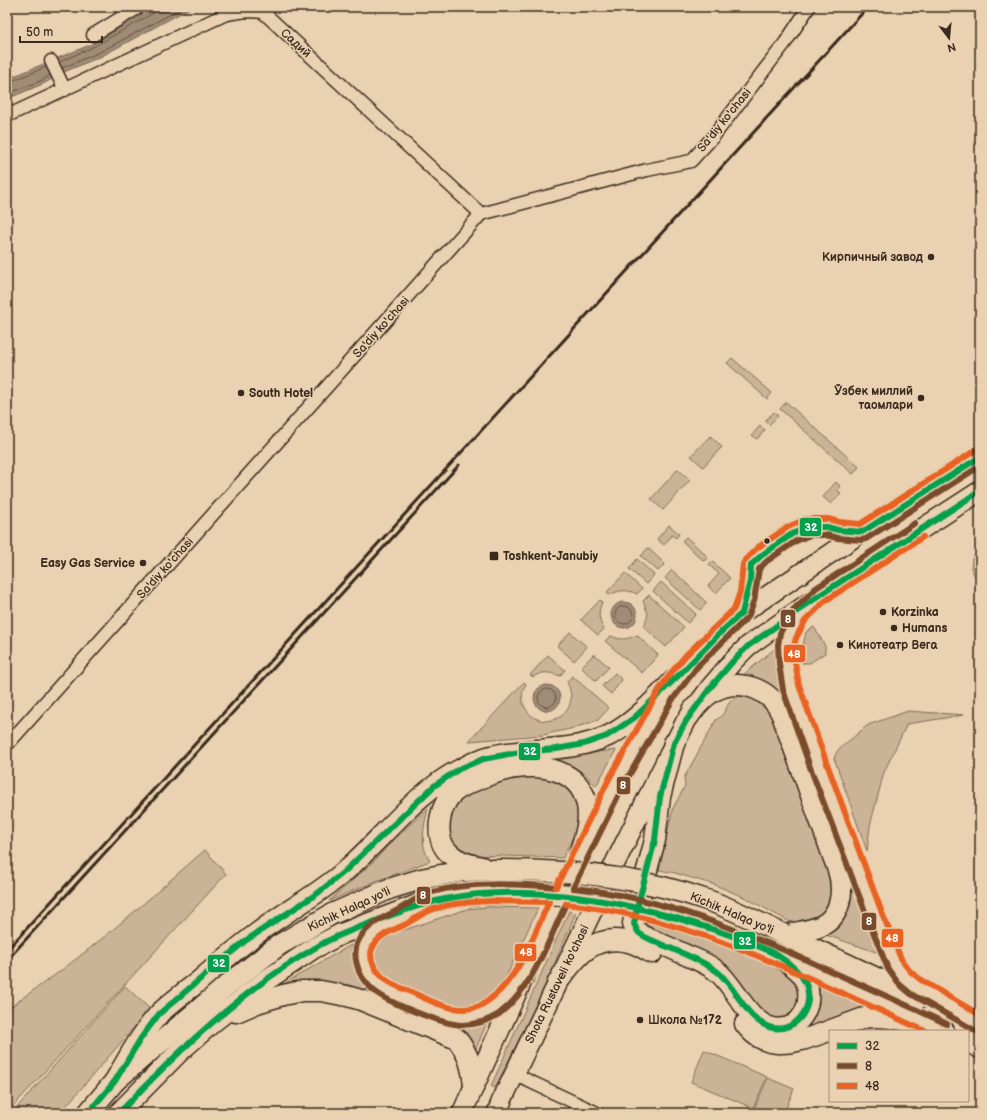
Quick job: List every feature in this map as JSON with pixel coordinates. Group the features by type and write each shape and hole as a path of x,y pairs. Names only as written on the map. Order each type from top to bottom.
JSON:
{"highway":[{"path":"820,595 799,616 788,635 786,645 789,679 818,764 892,959 904,977 919,989 980,1026"},
{"path":"115,1081 141,1038 159,1014 245,942 318,893 345,871 434,786 459,770 483,758 513,753 556,749 584,744 607,736 634,718 682,672"},
{"path":"693,710 713,692 720,688 743,685 752,687 769,696 775,702 782,715 841,879 839,903 830,919 823,925 785,935"},
{"path":"674,743 660,797 655,840 633,923 635,930 641,935 709,966 721,975 753,1016 761,1023 765,1026 783,1028 795,1025 802,1017 807,1005 808,990 804,977 800,972 777,955"},
{"path":"492,870 463,863 449,854 443,847 441,839 440,822 442,812 446,802 454,793 468,783 517,767 552,770 566,774 578,783 587,802 588,815 586,829 578,858"},
{"name":"Kichik Halqa yo'li","path":"88,1113 115,1081 224,987 279,945 332,914 389,889 421,879 464,871 529,870 607,877 652,885 708,900 980,1026"},
{"name":"Kichik Halqa yo'li","path":"119,1113 180,1051 214,1021 268,979 314,948 342,934 388,915 457,896 490,894 560,895 634,907 734,937 942,1030"},
{"path":"431,902 390,923 375,932 367,940 363,957 370,976 381,986 434,1011 454,1016 469,1017 494,1008 511,989 530,963"},
{"path":"558,982 573,962 589,948 605,941 630,942 708,980 721,992 750,1030 757,1036 770,1042 784,1044 793,1043 829,1030"},
{"path":"214,1021 262,1002 296,992 315,991 347,996 361,1000 457,1039 465,1050 472,1067 474,1086"},
{"path":"830,1030 871,1017 908,1022 940,1030"},
{"path":"969,1042 980,1048"}],"main road":[{"path":"462,1113 578,858 616,782 642,735 682,672 721,632 742,614 862,532 980,457"},
{"name":"Shota Rustaveli ko'chasi","path":"497,1113 514,1074 615,863 674,743 693,710 728,666 748,646 820,595 980,491"}],"street":[{"path":"93,35 139,7"},
{"name":"Sa'diy ko'chasi","path":"7,745 481,214 647,170 690,161 713,137 785,43 809,7"},
{"name":"Садий","path":"7,116 237,9 264,12 481,214"},
{"path":"51,61 65,90"},
{"path":"514,1074 597,1113"}],"shaded area":[{"path":"732,358 772,393 767,399 727,363"},
{"path":"786,402 859,467 853,474 780,409"},
{"path":"774,412 778,416 769,425 765,421"},
{"path":"760,426 765,430 757,439 752,435"},
{"path":"710,436 722,447 703,467 691,456"},
{"path":"678,469 690,480 663,510 651,499"},
{"path":"836,482 840,486 837,490 841,493 831,504 823,497"},
{"path":"669,525 679,534 676,538 672,535 664,545 657,539"},
{"path":"686,537 708,557 704,561 682,541"},
{"path":"648,548 665,564 658,571 641,556"},
{"path":"980,548 980,588 971,568 972,559"},
{"path":"637,559 654,575 646,584 629,569"},
{"path":"712,561 730,578 716,593 708,586 719,574 709,565"},
{"path":"672,570 707,603 700,610 665,578"},
{"path":"625,573 642,589 637,594 630,591 623,591 609,595 607,592"},
{"path":"661,582 696,614 688,623 653,591"},
{"path":"649,595 684,627 666,647 644,627 648,614 643,601"},
{"path":"600,600 602,602 599,613 604,629 598,635 581,620"},
{"path":"814,627 825,646 825,653 810,663 802,663 801,655 806,632"},
{"path":"570,632 587,647 574,661 557,646"},
{"path":"637,635 658,655 642,673 605,641 611,636 624,639"},
{"path":"778,646 790,708 742,676"},
{"path":"594,654 609,667 596,681 581,667"},
{"path":"548,655 565,670 560,676 546,673 533,677 530,675"},
{"path":"615,673 622,680 611,694 602,686"},
{"path":"572,676 609,708 598,720 574,728 543,735 469,741 524,682 526,684 522,700 530,714 538,719 547,721 556,719 564,713 569,705 571,695 567,682"},
{"path":"747,695 753,697 772,713 835,881 830,912 808,922 790,922 746,898 715,885 675,873 659,870 673,808 685,786 684,778 716,720 721,717 730,702 739,696"},
{"path":"908,711 964,715 907,724 884,772 870,826 867,851 834,758 838,750 868,725"},
{"path":"616,750 596,786 584,774 573,767 544,758"},
{"path":"514,777 551,777 563,783 572,794 578,808 579,821 563,858 476,855 463,851 453,845 450,838 448,816 455,804 470,791"},
{"path":"428,808 423,842 430,861 376,881 329,901 370,865"},
{"path":"205,850 226,874 7,1113 7,1010 68,966 109,933"},
{"path":"854,885 882,954 826,935 845,913"},
{"path":"489,907 538,908 500,990 483,1004 475,1007 451,1009 392,983 383,976 374,964 372,953 377,943 386,936 467,909"},
{"path":"569,911 576,913 540,997 495,1088 491,1086"},
{"path":"644,922 731,947 773,963 790,975 800,988 798,1014 773,1021 658,935"},
{"path":"351,945 355,970 371,991 453,1027 477,1025 488,1020 475,1051 469,1043 282,985"},
{"path":"820,985 865,1007 808,1031 799,1030 816,1008"},
{"path":"125,986 150,1009 60,1113 12,1113"},
{"path":"704,1050 767,1077 753,1108 691,1082"},
{"path":"768,1078 794,1089 784,1113 763,1113 754,1109"}],"water":[{"path":"156,7 192,7 100,57 7,99 7,79 92,44"},
{"path":"624,602 633,606 637,615 633,624 624,628 615,624 611,615 615,606"},
{"path":"547,685 556,689 560,698 556,707 547,711 538,707 534,698 538,689"}],"railway":[{"path":"7,950 868,7"},
{"path":"7,960 459,465"}],"transit line":[{"name":"48","path":"556,887 609,779 659,690 686,655 734,609 740,592 743,564 745,560 757,548 788,527 806,519 828,519 839,522 860,524 976,450"},
{"name":"32","path":"94,1106 115,1081 141,1038 159,1014 245,941 318,893 345,871 434,786 459,769 483,759 520,752 556,749 584,744 607,736 634,718 742,613 750,581 751,565 762,555 792,534 808,527 827,527 838,530 862,532 980,457"},
{"name":"8","path":"947,1024 796,955 734,929 639,899 573,888 623,786 673,699 698,666 748,617 754,601 759,569 767,561 796,541 810,535 826,535 837,538 861,540 866,539 980,466"},
{"name":"32","path":"637,908 655,840 660,797 674,743 686,721 710,688 748,646 820,595 980,491"},
{"name":"8","path":"915,523 816,588 793,610 780,633 778,645 779,664 783,690 810,767 888,969 898,983 911,994 976,1031"},
{"name":"48","path":"923,537 825,601 805,621 796,638 794,646 795,662 799,685 826,761 882,913 902,961 910,971 921,980 980,1015"},
{"name":"8","path":"556,887 492,884 444,889 424,895 384,917 364,933 359,939 356,947 355,955 359,972 373,990 402,1007 453,1024 467,1025 481,1022 499,1014 521,991 530,978 546,948 566,904"},
{"name":"32","path":"119,1113 189,1043 239,1000 292,962 326,941 339,935 426,903 468,895 491,893 541,894 591,899 637,908"},
{"name":"48","path":"491,901 549,902 525,955 517,968 500,991 483,1004 474,1008 457,1009 429,1000 394,985 382,976 373,964 371,951 379,939 387,933 426,912 455,904 491,901"},
{"name":"48","path":"566,904 613,911 660,922 705,936 794,971 923,1030"},
{"name":"32","path":"637,908 678,918 718,931 755,945 785,960 800,974 808,990 808,999 802,1015 790,1026 773,1028 764,1025 749,1012 719,973 706,964 647,938 638,932 634,924 637,908"}],"place":[{"name":"Кирпичный завод","path":"931,257"},
{"name":"South Hotel","path":"241,393"},
{"name":"Ўзбек миллий таомлари","path":"921,398"},
{"name":"Toshkent-Janubiy","path":"494,556"},
{"name":"Easy Gas Service","path":"143,563"},
{"name":"Korzinka","path":"883,612"},
{"name":"Humans","path":"894,628"},
{"name":"Кинотеатр Вега","path":"840,645"},
{"name":"Школа №172","path":"640,1020"}]}
